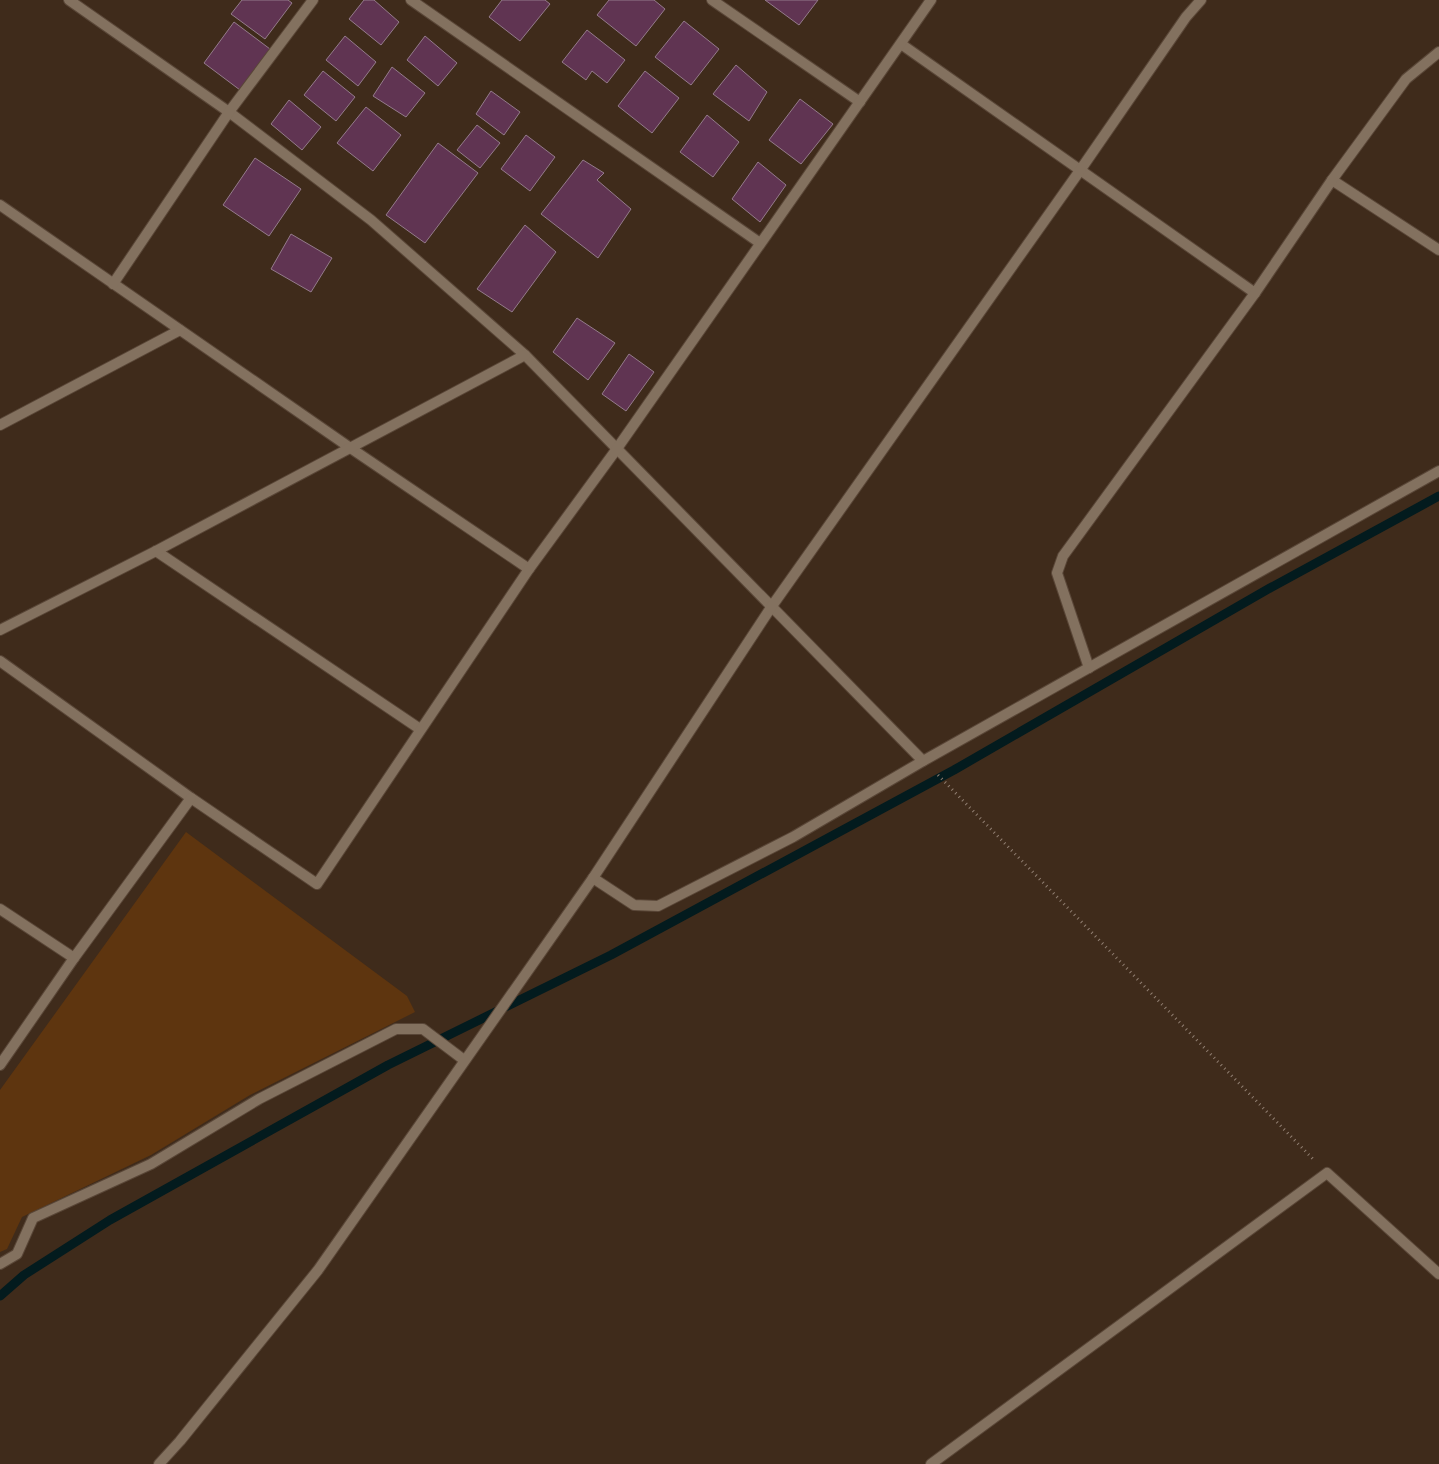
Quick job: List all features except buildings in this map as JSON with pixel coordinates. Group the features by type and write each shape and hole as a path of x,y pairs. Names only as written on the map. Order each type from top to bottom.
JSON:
{"street":[{"path":"69,0 229,112 371,220 525,355 616,450 923,761"},
{"path":"113,284 229,112 313,0"},
{"path":"411,0 760,243"},
{"path":"0,661 191,798 318,884 420,729 529,569 616,450 931,0"},
{"path":"159,1464 186,1434 318,1270 593,878 772,606 1081,169 1186,17 1201,0"},
{"path":"716,1 860,102"},
{"path":"901,44 1255,293"},
{"path":"1089,668 1057,572 1063,556 1255,293 1332,180 1406,80 1439,52"},
{"path":"1332,180 1439,250"},
{"path":"0,205 349,448 529,569"},
{"path":"0,425 180,330"},
{"path":"0,630 156,551 525,355"},
{"path":"593,878 634,905 658,906 793,837 923,761 1439,470"},
{"path":"156,551 420,729"},
{"path":"0,1065 74,958 191,798"},
{"path":"0,909 74,958"},
{"path":"0,1264 17,1254 33,1218 151,1164 259,1099 396,1029 423,1029 464,1060"},
{"path":"931,1464 1327,1174 1439,1274"}],"path":[{"path":"923,761 1327,1174"}],"shaded area":[{"path":"186,832 407,996 415,1012 250,1095 151,1155 22,1217 7,1249 0,1252 0,1090"}],"waterway":[{"path":"0,1296 24,1275 110,1220 388,1065 611,955 954,770 1270,588 1439,496"}]}
